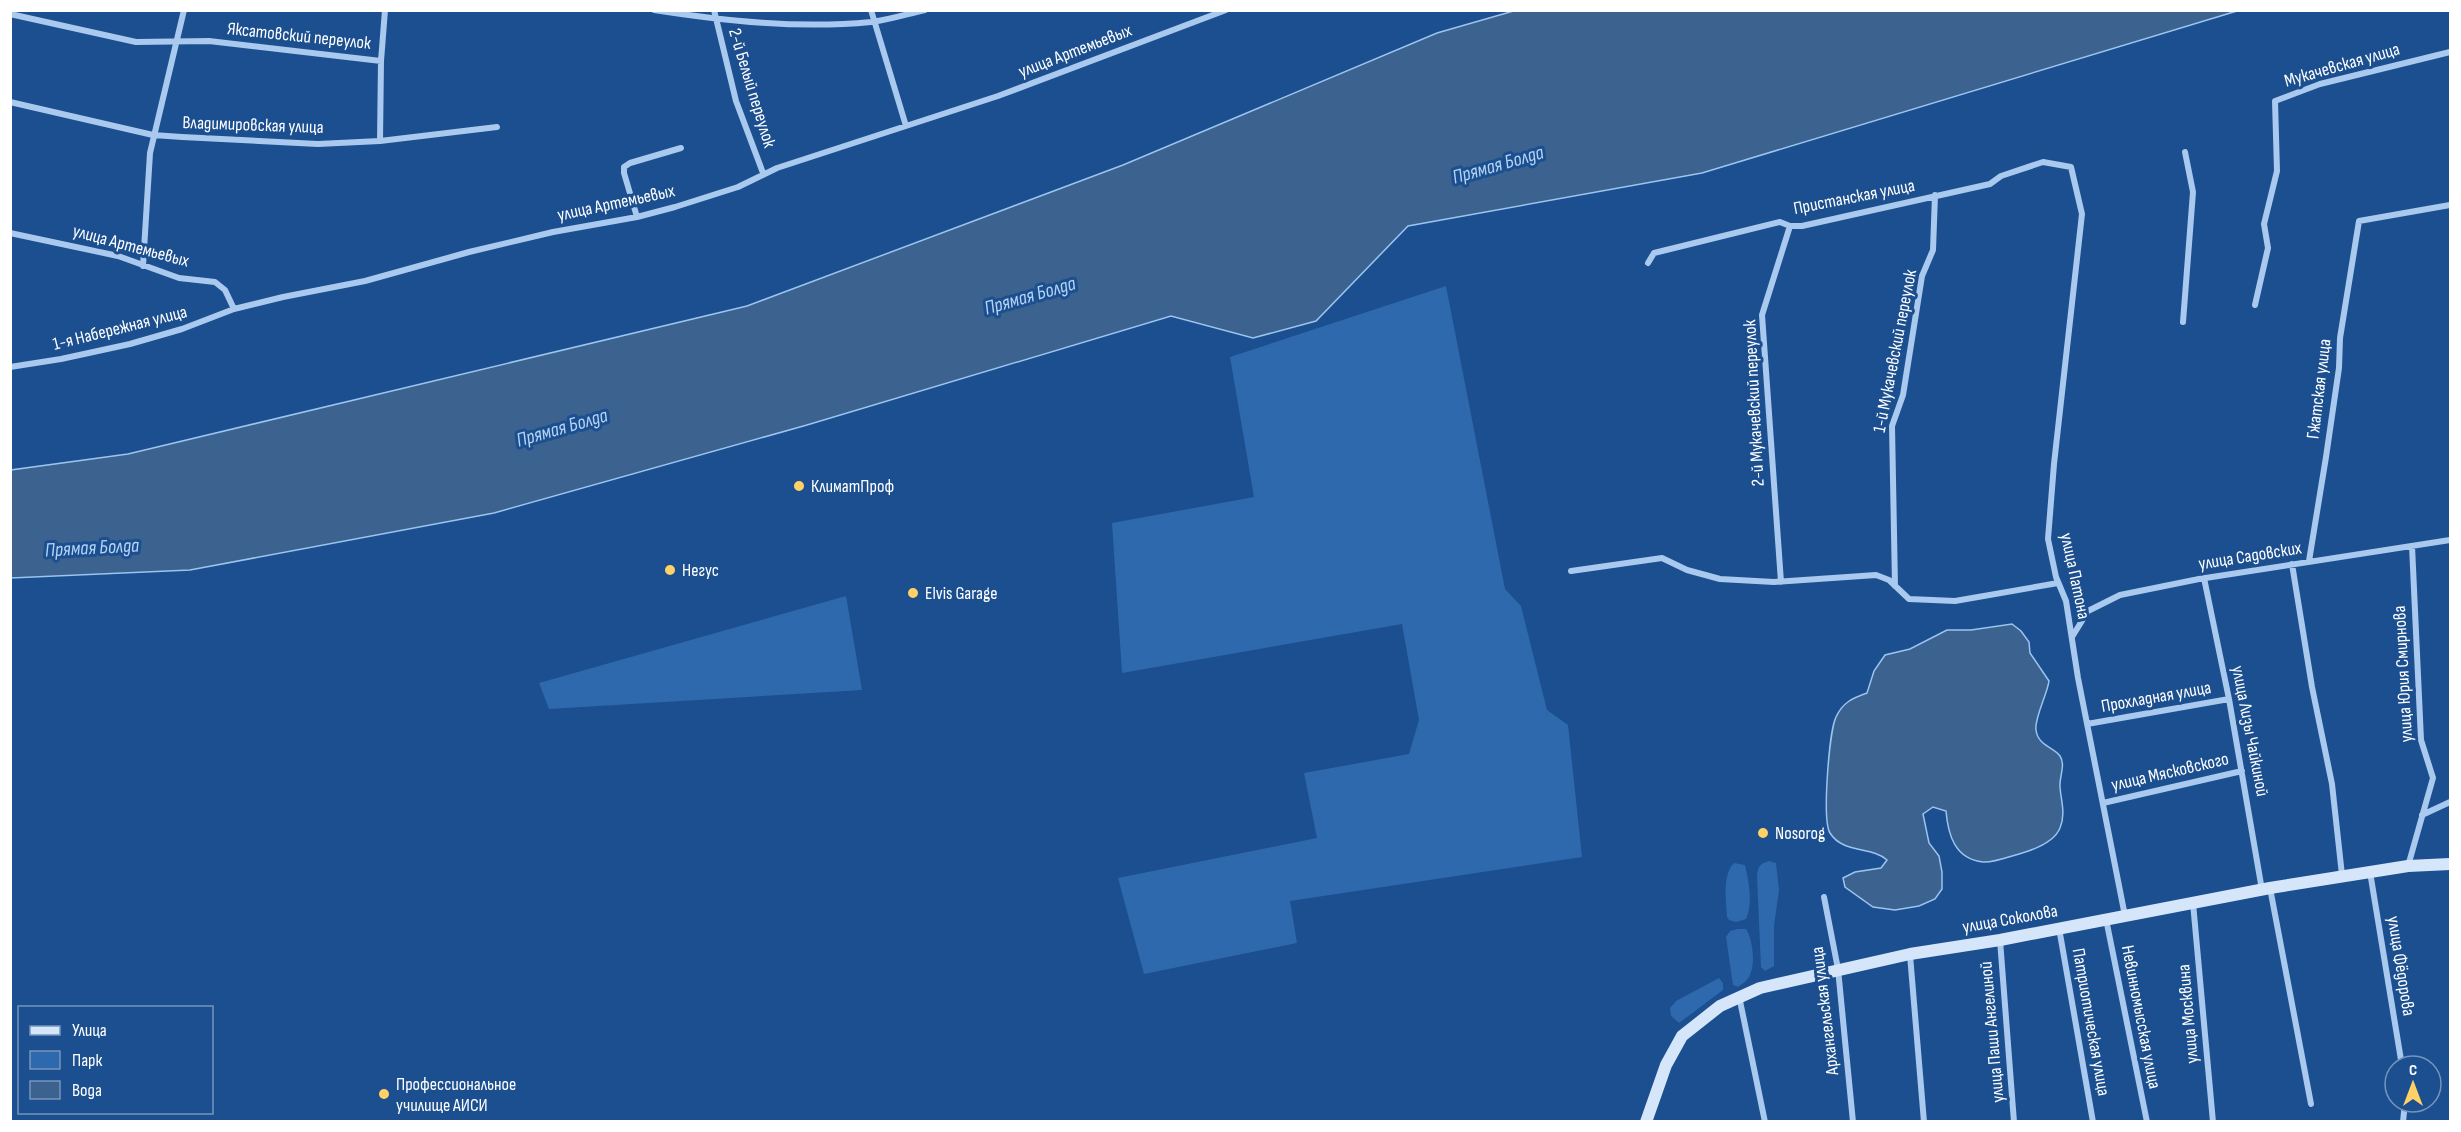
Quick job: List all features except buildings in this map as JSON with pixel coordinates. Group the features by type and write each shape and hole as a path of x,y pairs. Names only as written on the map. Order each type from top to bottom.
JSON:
{"main road":[{"name":"улица Соколова","path":"1646,1122 1666,1065 1682,1036 1697,1022 1739,995 1760,988 1910,954 2000,940 2342,875 2408,866 2451,864"}],"street":[{"path":"143,266 150,153 184,10"},
{"path":"381,141 381,61 385,10"},
{"path":"654,10 716,19 816,25 873,22 925,10"},
{"name":"2-й Белый переулок","path":"714,10 736,101 763,174"},
{"path":"871,10 906,126"},
{"name":"улица Артемьевых","path":"10,233 96,250 179,278 215,282 225,290 234,309 365,281 469,252 543,235 637,218 738,187 763,174 998,96 1226,10"},
{"name":"Яксатовский переулок","path":"10,15 136,42 209,41 381,61"},
{"name":"Мукачевская улица","path":"2255,305 2268,248 2264,224 2277,171 2274,101 2320,84 2451,52"},
{"name":"Владимировская улица","path":"10,102 153,135 318,144 381,141 497,127"},
{"path":"637,218 624,167 630,163 681,148"},
{"path":"2183,322 2193,192 2185,152"},
{"name":"Пристанская улица","path":"1648,263 1654,253 1780,222 1790,226 1802,225 1990,184 2001,176 2043,162 2071,167"},
{"name":"улица Патона","path":"2071,167 2082,214 2054,464 2048,539 2058,583 2066,601 2087,724 2125,916"},
{"name":"1-й Мукачевский переулок","path":"1895,586 1892,426 1903,395 1922,276 1934,250 1935,195"},
{"name":"Гжатская улица","path":"2309,561 2359,221 2451,205"},
{"name":"2-й Мукачевский переулок","path":"1781,582 1762,315 1790,226"},
{"name":"1-я Набережная улица","path":"10,367 130,344 182,329 234,309"},
{"name":"улица Садовских","path":"2072,638 2088,611 2120,595 2204,578 2451,540"},
{"name":"улица Юрия Смирнова","path":"2408,866 2433,778 2421,740 2412,546"},
{"path":"1571,571 1662,558 1687,570 1720,579 1781,582 1876,575 1889,580 1909,599 1955,601 2058,583"},
{"path":"2292,564 2312,687 2332,784 2342,875"},
{"name":"улица Лизы Чайкиной","path":"2204,578 2311,1104"},
{"name":"Прохладная улица","path":"2087,724 2229,699"},
{"name":"улица Мясковского","path":"2103,802 2242,771"},
{"path":"2422,815 2451,802"},
{"name":"улица Фёдорова","path":"2370,871 2400,1054"},
{"name":"Архангельская улица","path":"1824,897 1838,969 1853,1122"},
{"name":"улица Москвина","path":"2193,903 2213,1122"},
{"name":"Невинномысская улица","path":"2106,919 2146,1122"},
{"name":"Патриотическая улица","path":"2060,928 2094,1122"},
{"name":"улица Паши Ангелиной","path":"2000,940 2014,1122"},
{"path":"1910,954 1924,1122"},
{"path":"1739,995 1765,1122"}],"green space":[{"path":"1446,286 1505,589 1521,606 1547,710 1568,725 1582,857 1290,901 1297,943 1144,974 1118,878 1317,838 1304,773 1409,754 1419,720 1402,624 1122,673 1112,523 1254,497 1230,357"},
{"path":"846,596 862,690 549,709 539,683"},
{"path":"1769,861 1776,863 1779,890 1774,926 1774,966 1765,971 1761,967 1757,876 1760,866"},
{"path":"1734,863 1745,865 1750,892 1746,919 1736,922 1727,917 1726,896 1726,881"},
{"path":"1746,929 1752,946 1753,959 1749,977 1738,987 1733,985 1726,937 1730,931"},
{"path":"1719,978 1723,983 1723,990 1679,1023 1671,1016 1670,1008 1676,1001"}],"water":[{"name":"Прямая Болда","path":"1517,10 2237,11 1702,173 1408,226 1316,321 1253,338 1171,316 807,425 494,513 190,570 11,578 11,470 128,454 747,306 1123,165 1437,33"},
{"path":"2012,624 2029,642 2030,653 2049,681 2036,730 2040,740 2057,753 2062,760 2060,787 2063,813 2060,828 2053,838 2037,848 2001,860 1983,862 1973,860 1960,851 1951,837 1946,811 1933,807 1923,814 1929,843 1939,856 1942,889 1935,899 1919,906 1895,910 1873,907 1845,887 1843,878 1855,872 1881,868 1887,860 1874,853 1842,844 1830,833 1828,825 1827,776 1836,717 1849,701 1867,693 1874,671 1885,655 1910,649 1947,630 1971,630"}],"place":[{"name":"КлиматПроф","path":"799,486"},
{"name":"Негус","path":"670,570"},
{"name":"Elvis Garage","path":"913,593"},
{"name":"Nosorog","path":"1763,833"},
{"name":"Профессиональное училище АИСИ","path":"384,1094"}]}
